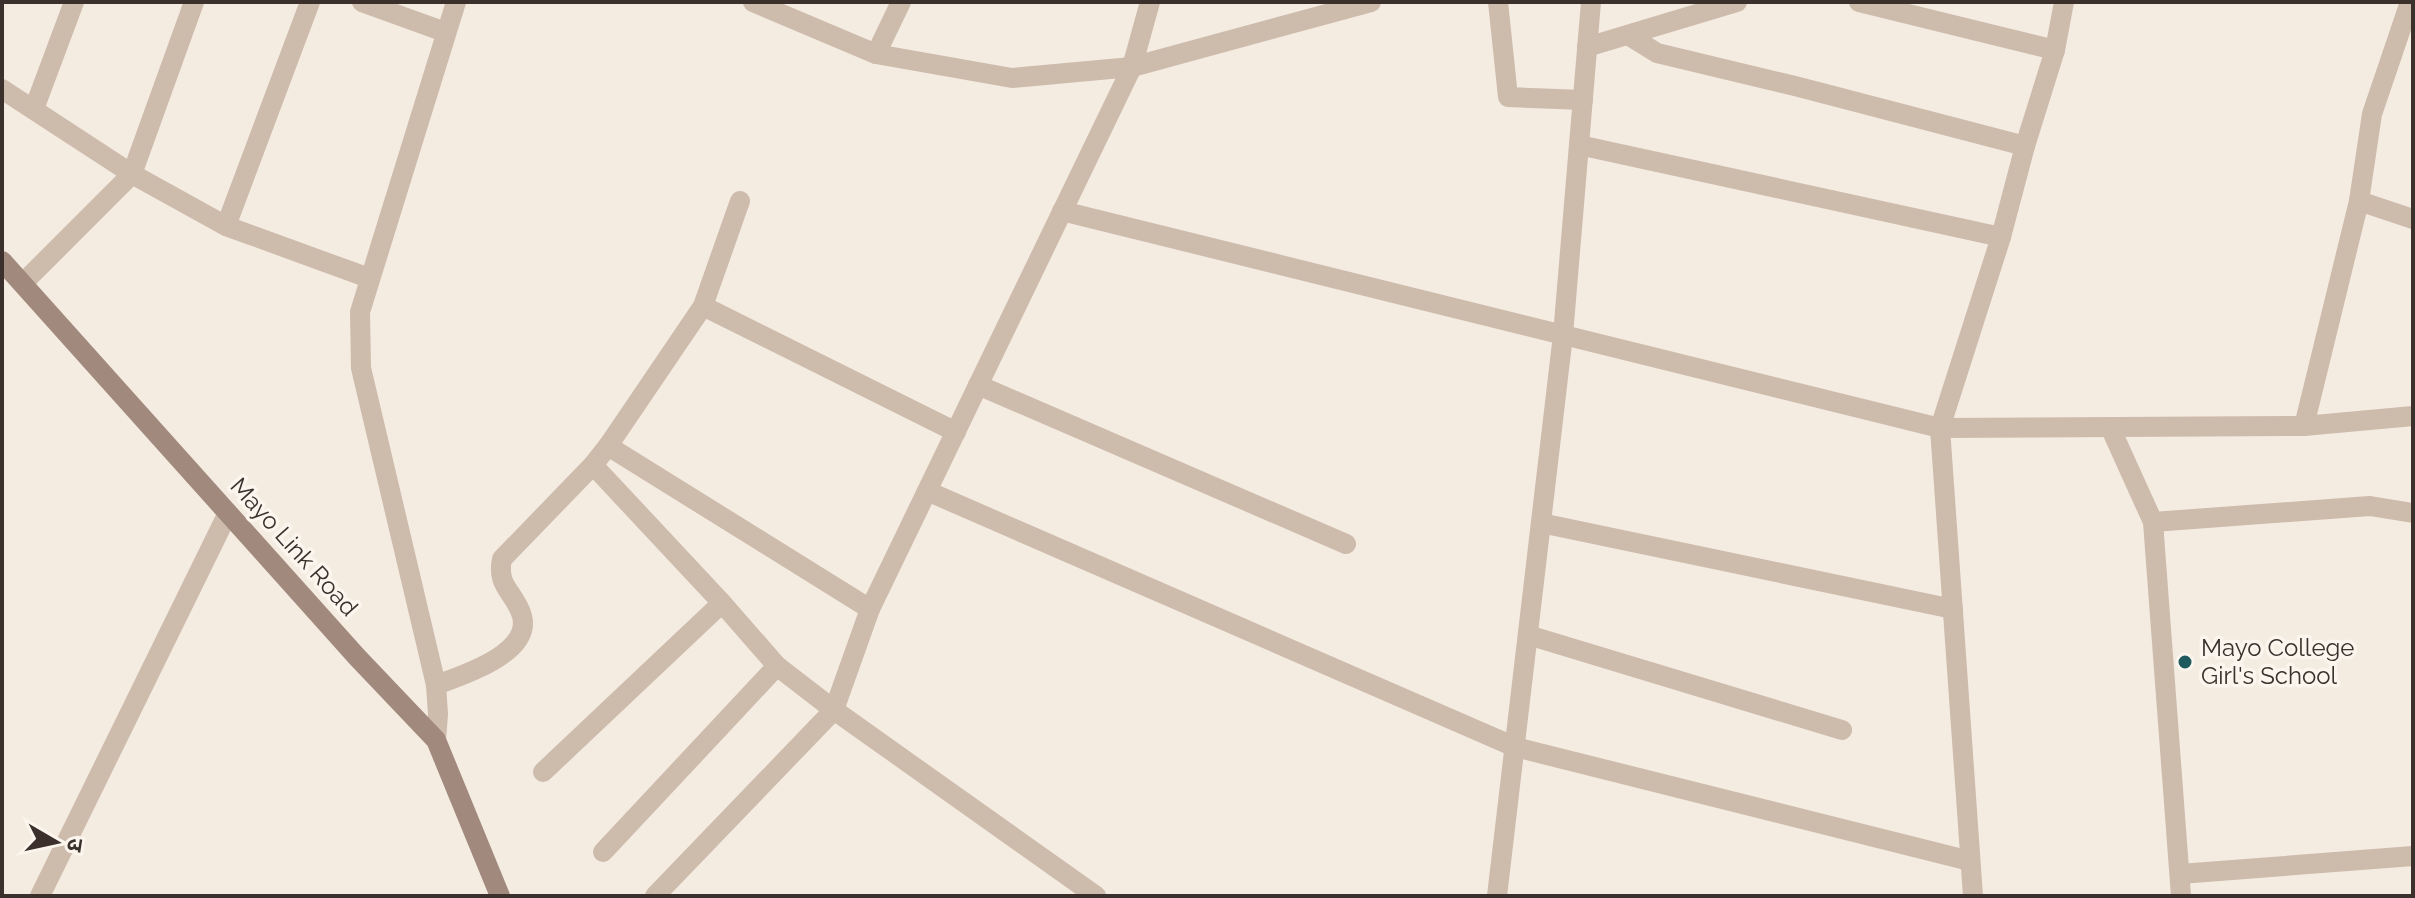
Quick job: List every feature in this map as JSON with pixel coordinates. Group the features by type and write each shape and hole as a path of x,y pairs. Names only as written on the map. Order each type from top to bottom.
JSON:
{"street":[{"path":"34,109 74,2"},
{"path":"23,283 132,174 194,2"},
{"path":"226,226 310,2"},
{"path":"362,2 445,32"},
{"path":"436,740 436,685 361,368 360,312 456,2"},
{"path":"753,2 876,54 1012,78 1132,67 1371,2"},
{"path":"876,54 901,2"},
{"path":"655,896 834,710 870,609 1132,67 1150,2"},
{"path":"1498,2 1508,97 1583,100"},
{"path":"1497,896 1563,335 1591,2"},
{"path":"1587,47 1737,2"},
{"path":"1859,2 2055,50"},
{"path":"1973,896 1940,428 2001,237 2055,50 2064,2"},
{"path":"2304,426 2359,201 2372,114 2410,2"},
{"path":"1628,35 1657,53 2025,146"},
{"path":"2,89 132,174 226,226 369,278"},
{"path":"1579,145 2001,237"},
{"path":"436,685 500,658 512,646 522,625 521,615 503,583 500,570 502,559 593,465 703,306 740,201"},
{"path":"2359,201 2413,219"},
{"path":"1062,211 1940,428 2304,426 2413,416"},
{"name":"Mayo Link Road","path":"2,261 357,657 436,740 500,896"},
{"path":"703,306 956,432"},
{"path":"978,385 1346,544"},
{"path":"2110,427 2153,522 2181,896"},
{"path":"608,446 870,609"},
{"path":"593,465 777,666 1096,896"},
{"path":"927,491 1515,747 1970,861"},
{"path":"2153,522 2370,506 2413,513"},
{"path":"40,896 228,513"},
{"path":"1541,523 1953,609"},
{"path":"543,772 722,603"},
{"path":"1528,635 1842,730"},
{"path":"603,852 777,666"},
{"path":"2180,874 2413,856"}],"place":[{"name":"Mayo College Girl's School","path":"2185,662"}]}
